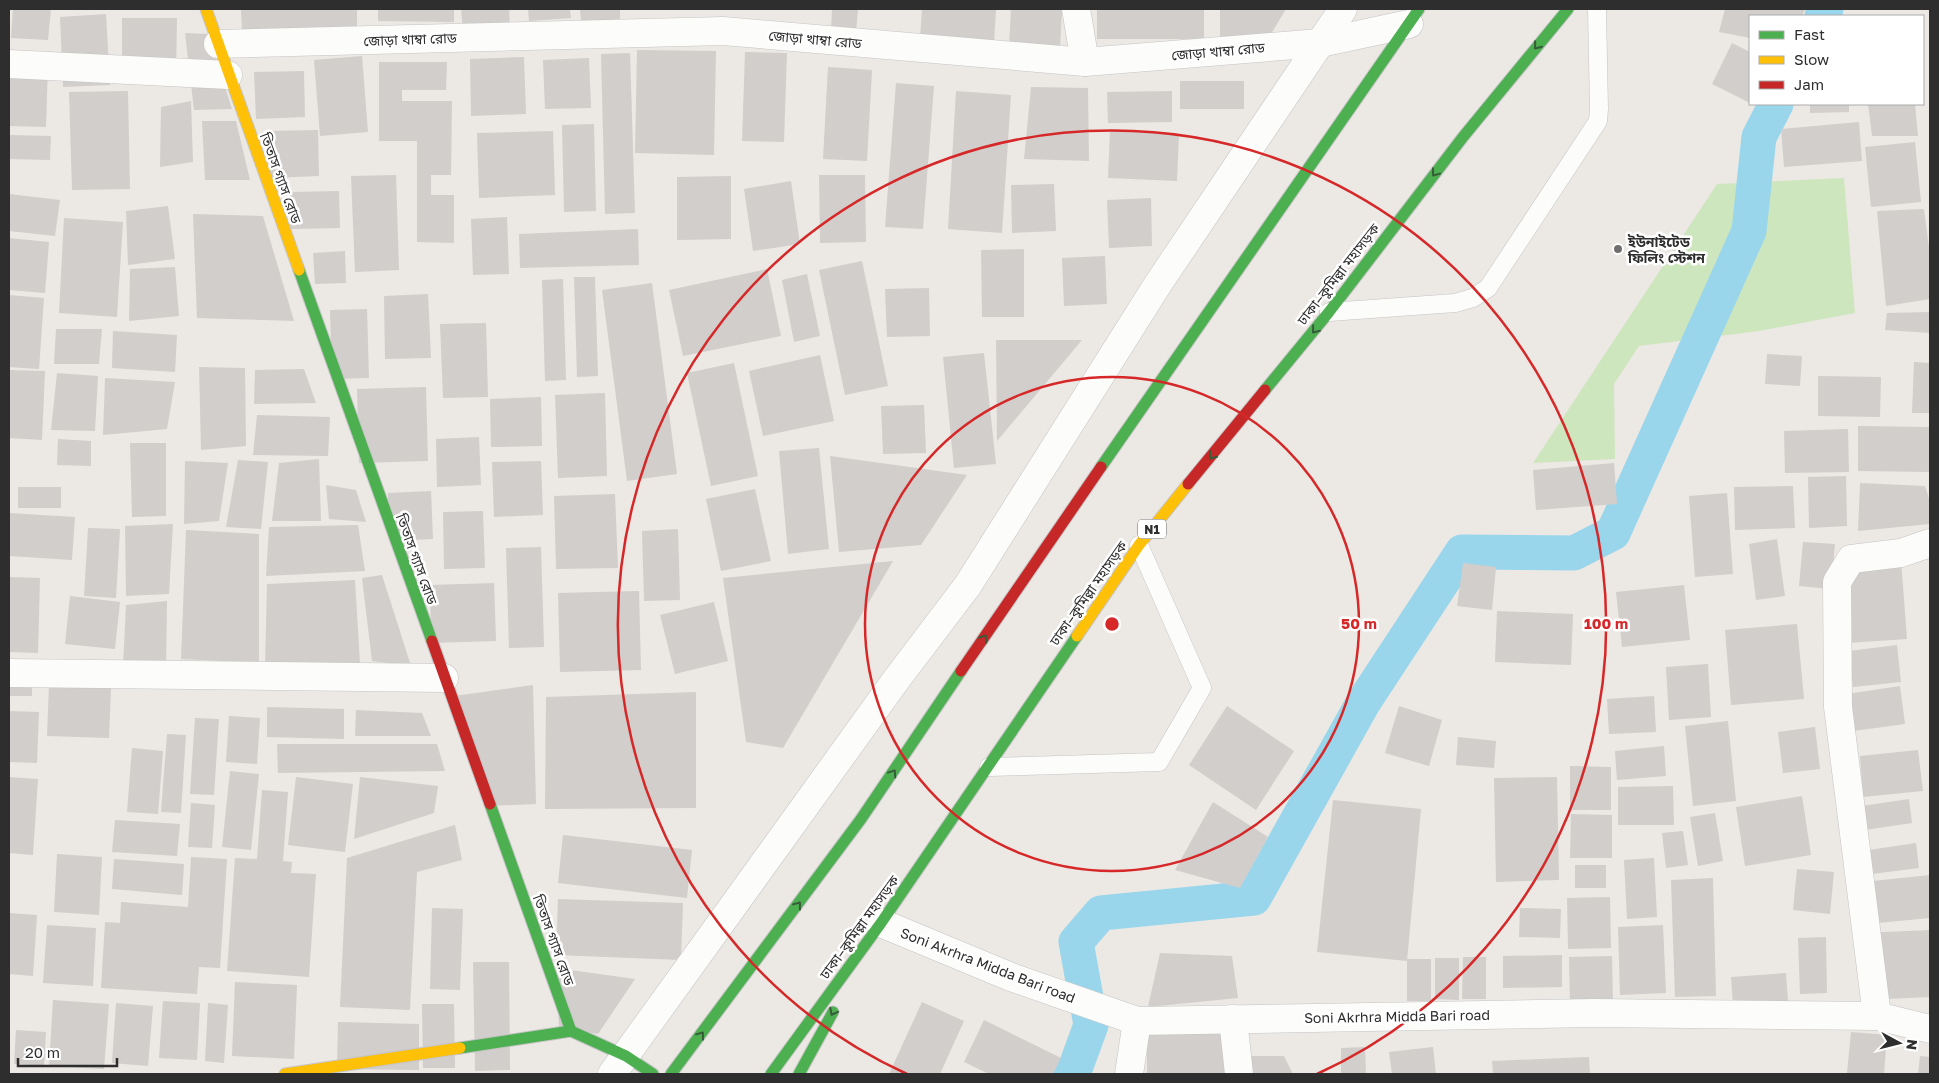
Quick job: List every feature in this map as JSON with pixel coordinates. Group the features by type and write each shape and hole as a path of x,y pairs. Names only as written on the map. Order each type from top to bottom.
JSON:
{"main road":[{"name":"তিতাস গ্যাস রোড","path":"206,9 571,1031"},
{"name":"ঢাকা–কুমিল্লা মহাসড়ক","path":"771,1074 881,923 1139,545 1329,312 1462,137 1568,9"},
{"path":"671,1074 862,819 1039,557 1414,16"},
{"path":"799,1074 881,923"},
{"path":"285,1074 571,1031 619,1065 653,1074"}],"street":[{"path":"1076,9 1085,62"},
{"path":"619,1065 896,680 968,585 1158,284 1343,9"},
{"name":"জোড়া খাম্বা রোড","path":"218,44 723,31 1085,62 1320,43 1414,16"},
{"path":"9,64 228,75"},
{"path":"1877,1016 1838,707 1837,582 1851,559 1901,553 1930,543"},
{"path":"9,673 444,678"},
{"name":"Soni Akrhra Midda Bari road","path":"881,923 1011,977 1135,1021 1594,1013 1877,1016 1930,1029"},
{"path":"1233,1018 1239,1074"},
{"path":"1129,1074 1135,1021"}],"lane":[{"path":"1329,312 1455,303 1473,298 1488,288 1598,121 1597,9"},
{"path":"989,767 1159,762 1202,688 1139,545"}],"green space":[{"path":"1844,178 1855,313 1759,331 1639,346 1614,384 1615,459 1533,463 1717,184"}],"building":[{"path":"13,9 51,9 48,40 11,38"},
{"path":"241,9 357,9 357,29 242,33"},
{"path":"378,9 454,9 454,22 378,21"},
{"path":"461,9 509,9 510,27 463,30"},
{"path":"528,9 570,9 571,18 529,21"},
{"path":"580,9 620,9 620,20 581,21"},
{"path":"832,9 858,9 856,33 831,32"},
{"path":"922,9 996,9 994,43 920,39"},
{"path":"1011,9 1062,9 1060,49 1009,46"},
{"path":"1097,9 1204,9 1204,39 1097,39"},
{"path":"1220,9 1286,9 1266,42 1220,47"},
{"path":"1725,9 1805,9 1802,15 1749,15 1749,38 1719,32"},
{"path":"106,14 110,85 63,87 60,17"},
{"path":"122,18 177,18 176,76 122,76"},
{"path":"185,33 208,34 232,109 194,110"},
{"path":"1732,43 1749,52 1749,102 1712,84"},
{"path":"637,50 716,51 714,155 635,153"},
{"path":"745,52 787,53 784,142 742,141"},
{"path":"630,53 635,213 605,214 601,54"},
{"path":"362,56 368,132 320,136 314,60"},
{"path":"524,57 526,114 471,116 470,59"},
{"path":"589,58 591,108 545,109 543,60"},
{"path":"9,62 48,64 46,127 9,126"},
{"path":"379,62 447,62 446,90 402,90 402,101 452,101 451,175 431,175 431,195 454,195 454,243 417,242 417,141 379,141"},
{"path":"828,67 872,70 867,161 823,159"},
{"path":"304,71 305,117 256,119 254,72"},
{"path":"1180,81 1244,81 1244,109 1180,109"},
{"path":"896,83 934,86 923,229 885,227"},
{"path":"1031,87 1088,88 1089,161 1024,159"},
{"path":"128,91 130,189 72,190 69,92"},
{"path":"956,91 1011,95 1002,233 948,229"},
{"path":"1172,91 1172,122 1108,123 1107,92"},
{"path":"191,101 193,162 160,167 161,107"},
{"path":"1810,105 1849,105 1849,112 1810,113"},
{"path":"1868,105 1915,105 1918,136 1872,136"},
{"path":"202,121 236,121 250,180 205,180"},
{"path":"1859,122 1862,161 1784,167 1781,129"},
{"path":"594,124 596,211 564,212 562,125"},
{"path":"318,130 319,176 270,178 269,131"},
{"path":"553,131 555,195 479,198 477,133"},
{"path":"1110,131 1179,134 1177,181 1108,178"},
{"path":"9,135 51,136 50,160 9,159"},
{"path":"1915,142 1921,202 1871,207 1865,147"},
{"path":"396,175 399,270 355,272 351,176"},
{"path":"819,175 865,175 866,242 820,243"},
{"path":"731,176 731,239 677,240 677,177"},
{"path":"791,181 800,244 753,251 744,189"},
{"path":"1054,184 1056,231 1012,233 1011,185"},
{"path":"339,191 340,228 290,229 289,192"},
{"path":"9,194 60,200 55,236 9,231"},
{"path":"1151,198 1152,246 1109,248 1107,200"},
{"path":"168,206 175,259 128,265 126,211"},
{"path":"1924,209 1930,256 1930,299 1886,306 1877,211"},
{"path":"193,214 263,216 294,321 197,318"},
{"path":"507,217 509,274 473,275 471,219"},
{"path":"64,218 123,222 117,317 59,313"},
{"path":"638,229 639,265 520,268 519,234"},
{"path":"9,238 49,242 45,293 9,290"},
{"path":"1024,249 1024,317 982,317 981,250"},
{"path":"345,251 346,283 315,284 313,253"},
{"path":"1105,256 1107,304 1064,306 1062,258"},
{"path":"862,261 888,386 845,395 819,270"},
{"path":"175,267 179,316 129,321 130,269"},
{"path":"767,269 781,336 683,356 669,290"},
{"path":"807,274 820,336 794,342 782,280"},
{"path":"574,277 595,277 598,376 577,377"},
{"path":"563,279 566,380 545,381 542,280"},
{"path":"652,283 677,474 627,481 602,290"},
{"path":"929,288 930,336 887,337 885,289"},
{"path":"428,294 431,358 385,359 384,296"},
{"path":"9,295 44,298 39,369 9,367"},
{"path":"367,309 369,378 332,379 330,310"},
{"path":"1930,312 1930,333 1885,330 1887,313"},
{"path":"486,323 488,397 443,398 440,324"},
{"path":"56,329 102,329 99,364 54,364"},
{"path":"113,331 177,335 175,372 112,368"},
{"path":"996,340 1082,340 997,441"},
{"path":"984,353 996,464 954,468 943,357"},
{"path":"1767,354 1802,356 1800,386 1765,384"},
{"path":"820,355 834,421 763,436 749,371"},
{"path":"1914,362 1930,363 1930,413 1912,413"},
{"path":"734,363 758,476 711,486 687,373"},
{"path":"199,367 245,368 246,446 201,450"},
{"path":"304,369 316,403 254,404 255,370"},
{"path":"9,370 45,371 42,440 9,438"},
{"path":"57,373 98,376 95,431 51,430"},
{"path":"1818,376 1881,377 1880,417 1818,416"},
{"path":"105,378 175,382 167,429 103,435"},
{"path":"426,387 428,461 359,463 357,389"},
{"path":"605,393 607,476 558,478 555,395"},
{"path":"541,397 542,446 491,447 490,399"},
{"path":"924,405 926,453 883,454 881,406"},
{"path":"257,415 330,417 328,456 253,455"},
{"path":"1858,426 1930,427 1930,472 1858,471"},
{"path":"1848,429 1849,472 1785,473 1784,431"},
{"path":"479,437 481,485 437,487 436,439"},
{"path":"58,439 91,441 91,466 57,465"},
{"path":"130,443 166,443 166,516 132,517"},
{"path":"819,448 829,549 788,554 779,451"},
{"path":"830,456 967,475 921,545 839,552"},
{"path":"319,459 321,521 272,521 279,463"},
{"path":"238,460 268,462 261,529 226,527"},
{"path":"185,461 228,463 219,521 184,524"},
{"path":"541,461 543,515 494,517 492,462"},
{"path":"1614,463 1617,504 1536,510 1533,470"},
{"path":"1846,476 1847,526 1809,528 1808,477"},
{"path":"1860,483 1925,486 1930,502 1930,524 1858,531"},
{"path":"326,485 356,490 366,522 329,519"},
{"path":"1793,486 1795,528 1735,530 1734,487"},
{"path":"18,487 61,487 61,508 18,508"},
{"path":"755,489 771,561 721,571 706,499"},
{"path":"431,491 433,539 389,541 388,493"},
{"path":"1727,493 1733,574 1695,577 1689,496"},
{"path":"615,494 618,568 556,569 554,496"},
{"path":"483,511 485,568 444,569 443,512"},
{"path":"9,513 75,517 72,560 9,556"},
{"path":"173,524 169,594 126,596 125,526"},
{"path":"358,525 365,571 266,576 269,527"},
{"path":"88,528 120,529 116,598 84,596"},
{"path":"678,529 680,600 644,601 642,531"},
{"path":"186,530 259,534 259,663 181,659"},
{"path":"1777,539 1785,596 1756,600 1749,544"},
{"path":"1803,542 1835,544 1831,589 1799,586"},
{"path":"541,547 544,647 509,648 506,548"},
{"path":"1901,560 1907,639 1848,643 1842,565"},
{"path":"893,561 783,748 746,742 723,578"},
{"path":"1463,563 1496,567 1492,610 1457,606"},
{"path":"382,575 411,666 372,661 362,578"},
{"path":"9,577 40,578 38,653 9,652"},
{"path":"355,580 360,664 265,666 267,584"},
{"path":"494,583 496,641 431,643 430,585"},
{"path":"1684,585 1690,640 1622,647 1616,592"},
{"path":"639,591 641,670 560,672 558,593"},
{"path":"70,596 120,602 115,649 65,644"},
{"path":"167,601 166,670 123,667 126,605"},
{"path":"714,602 728,661 675,674 660,615"},
{"path":"1497,611 1573,614 1571,665 1495,662"},
{"path":"1797,624 1804,699 1731,705 1725,630"},
{"path":"1897,645 1901,682 1853,687 1849,651"},
{"path":"9,662 32,662 32,696 9,696"},
{"path":"1708,664 1711,717 1669,720 1666,667"},
{"path":"49,685 111,687 109,738 47,736"},
{"path":"533,685 536,804 488,806 447,697"},
{"path":"1900,686 1905,724 1839,733 1834,696"},
{"path":"696,692 696,808 545,809 546,697"},
{"path":"1654,696 1656,732 1609,734 1607,699"},
{"path":"1227,706 1294,751 1256,810 1189,765"},
{"path":"1399,706 1442,720 1429,766 1385,753"},
{"path":"267,707 344,709 344,739 267,737"},
{"path":"356,710 422,713 431,736 355,736"},
{"path":"9,711 39,712 37,763 9,762"},
{"path":"229,716 260,718 257,764 226,762"},
{"path":"195,718 219,719 214,795 190,794"},
{"path":"1728,721 1736,801 1693,806 1685,726"},
{"path":"1815,727 1820,769 1783,773 1778,732"},
{"path":"167,734 186,735 181,813 161,812"},
{"path":"1458,737 1496,741 1494,768 1456,765"},
{"path":"277,744 437,744 445,771 278,773"},
{"path":"1664,746 1666,776 1617,780 1615,751"},
{"path":"132,748 163,751 158,814 127,812"},
{"path":"1918,750 1923,791 1863,797 1860,756"},
{"path":"1570,766 1611,767 1611,810 1570,810"},
{"path":"230,771 259,774 251,850 222,847"},
{"path":"9,777 38,779 33,855 9,853"},
{"path":"296,777 353,784 345,852 288,845"},
{"path":"360,777 438,786 434,813 354,839"},
{"path":"1557,777 1559,880 1496,882 1494,778"},
{"path":"1673,786 1674,825 1618,825 1618,787"},
{"path":"262,790 288,792 283,861 292,862 291,873 316,874 309,977 227,971 235,858 257,859"},
{"path":"1802,796 1811,855 1745,866 1736,807"},
{"path":"1909,799 1912,823 1865,830 1862,806"},
{"path":"1333,800 1421,809 1407,961 1317,952"},
{"path":"1213,802 1268,837 1240,888 1175,870"},
{"path":"191,803 215,805 212,848 188,847"},
{"path":"1715,813 1723,861 1698,866 1690,817"},
{"path":"1571,814 1612,815 1612,858 1570,858"},
{"path":"115,820 180,824 177,856 112,852"},
{"path":"455,825 462,860 417,872 410,1010 340,1007 347,858"},
{"path":"1683,831 1688,865 1666,868 1662,833"},
{"path":"563,835 692,850 687,898 558,883"},
{"path":"1916,843 1919,868 1872,874 1869,850"},
{"path":"57,854 102,857 99,915 54,912"},
{"path":"191,857 227,859 220,968 199,967 197,994 101,988 105,922 120,923 121,902 188,907"},
{"path":"1654,858 1657,917 1627,919 1624,860"},
{"path":"114,859 184,864 182,895 112,889"},
{"path":"1575,865 1606,865 1606,888 1575,888"},
{"path":"1797,869 1834,872 1830,914 1793,910"},
{"path":"1930,875 1930,918 1867,924 1863,882"},
{"path":"1713,878 1716,996 1675,997 1671,880"},
{"path":"1610,897 1611,948 1568,949 1567,898"},
{"path":"558,899 683,903 681,960 556,955"},
{"path":"432,908 463,909 460,990 430,989"},
{"path":"1520,908 1561,909 1560,938 1519,937"},
{"path":"9,913 37,915 33,976 9,974"},
{"path":"47,925 96,928 93,986 43,983"},
{"path":"1663,925 1666,993 1620,995 1618,927"},
{"path":"1930,930 1930,997 1863,1000 1861,933"},
{"path":"1826,937 1827,993 1800,994 1798,938"},
{"path":"1160,953 1232,956 1238,998 1148,1007"},
{"path":"1562,955 1562,987 1503,988 1503,956"},
{"path":"1612,956 1613,1003 1570,1004 1569,957"},
{"path":"1463,957 1486,957 1486,999 1462,999"},
{"path":"1435,958 1459,958 1459,1000 1435,999"},
{"path":"1407,959 1431,959 1431,1001 1407,1001"},
{"path":"473,962 509,962 510,1070 475,1071"},
{"path":"556,968 635,979 598,1034 559,1027"},
{"path":"1786,973 1788,1001 1733,1005 1731,977"},
{"path":"235,982 297,985 294,1059 232,1056"},
{"path":"53,1000 109,1004 104,1069 49,1066"},
{"path":"163,1001 200,1003 197,1060 159,1058"},
{"path":"922,1002 964,1021 940,1074 889,1074"},
{"path":"116,1003 153,1006 148,1066 112,1063"},
{"path":"208,1003 228,1005 224,1063 205,1061"},
{"path":"422,1004 454,1004 455,1068 423,1068"},
{"path":"984,1020 1061,1058 1053,1074 989,1074 964,1062"},
{"path":"338,1022 419,1024 419,1070 337,1069"},
{"path":"1227,1028 1228,1074 1147,1074 1147,1030"},
{"path":"16,1030 46,1032 44,1066 14,1064"},
{"path":"1851,1032 1887,1035 1884,1074 1847,1073"},
{"path":"1365,1047 1366,1074 1341,1074 1341,1048"},
{"path":"1433,1047 1436,1074 1392,1074 1389,1052"},
{"path":"1243,1056 1284,1056 1293,1074 1245,1074"},
{"path":"1920,1056 1930,1057 1930,1074 1918,1074"},
{"path":"1589,1057 1590,1074 1493,1074 1492,1061"}],"waterway":[{"path":"1823,15 1826,9"},
{"path":"1070,1074 1076,1066 1091,1025 1076,942 1101,913 1254,898 1363,703 1462,552 1574,553 1613,533 1749,231 1759,137 1775,105"}],"traffic: fast":[{"path":"1101,467 1419,9"},
{"path":"1265,390 1329,312 1463,137 1568,9"},
{"path":"299,270 432,641"},
{"path":"771,1074 881,923 1077,636"},
{"path":"671,1074 861,819 961,671"},
{"path":"490,804 571,1031 626,1056 653,1074"},
{"path":"799,1074 833,1012"},
{"path":"460,1048 571,1031"}],"traffic: slow":[{"path":"206,9 299,270"},
{"path":"1077,636 1139,545 1188,484"},
{"path":"285,1074 460,1048"}],"traffic: jam":[{"path":"1188,484 1265,390"},
{"path":"961,671 1101,467"},
{"path":"432,641 490,804"}],"place":[{"name":"ইউনাইটেড ফিলিং স্টেশন","path":"1618,249"}]}
